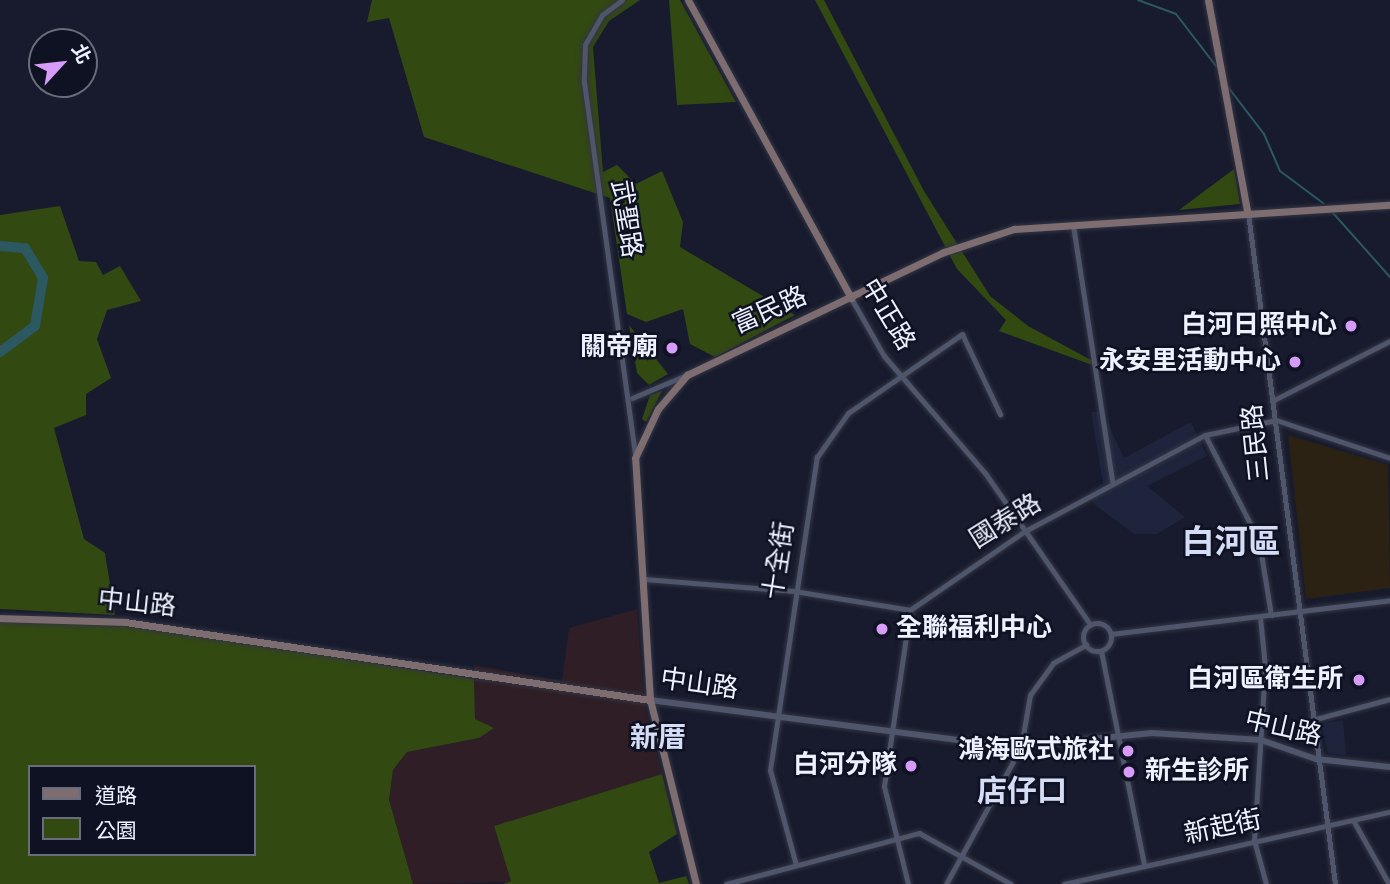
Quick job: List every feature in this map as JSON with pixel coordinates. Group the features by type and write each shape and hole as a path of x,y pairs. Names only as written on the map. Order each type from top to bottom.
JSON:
{"main road":[{"name":"中正路","path":"688,0 851,298"},
{"name":"三民路","path":"1208,0 1247,210"},
{"name":"富民路","path":"635,458 659,410 687,375 981,238 1073,225 1247,210 1390,205"},
{"path":"635,458 650,700 696,884"},
{"name":"中山路","path":"0,618 125,622 650,700"}],"street":[{"name":"武聖路","path":"622,0 602,15 585,45 584,82 632,398 635,458"},
{"name":"三民路","path":"1247,210 1274,401 1324,829 1335,884"},
{"path":"1073,225 1112,481"},
{"name":"中正路","path":"851,298 901,376 981,467 1090,624"},
{"name":"十全街","path":"796,865 770,770 794,591 824,443 848,413 962,334 967,337 1000,414"},
{"path":"1274,401 1390,341"},
{"path":"632,398 687,375"},
{"path":"1276,420 1390,458"},
{"name":"國泰路","path":"910,610 1025,531 1112,481 1205,435 1276,420"},
{"path":"1205,435 1259,541 1270,615"},
{"path":"644,579 794,591 910,610 884,786 908,884"},
{"path":"1111,634 1390,600"},
{"path":"1260,617 1261,740 1254,840 1266,884"},
{"path":"1086,645 1083,634 1090,624 1104,624 1111,634"},
{"path":"1111,634 1101,650 1144,864"},
{"path":"946,884 1021,747 1030,695 1053,663 1086,645 1101,650"},
{"path":"1312,720 1390,699"},
{"name":"中山路","path":"650,700 1021,747 1118,737 1261,740 1316,759 1390,767"},
{"name":"新起街","path":"1064,884 1254,840 1324,829 1390,812"},
{"path":"1353,822 1389,884"},
{"path":"726,884 919,833 1010,884"}],"shaded area":[{"path":"1102,411 1124,458 1191,422 1207,456 1147,486 1185,517 1157,534 1134,534 1094,504 1089,493 1103,484 1091,412"},
{"path":"1288,435 1388,465 1390,588 1306,599"},
{"path":"637,609 644,704 662,774 494,826 511,882 413,884 389,800 393,770 407,752 479,738 494,728 475,719 474,665 562,681 569,628"},
{"path":"1343,720 1346,755 1328,753 1321,724"}],"green space":[{"path":"372,0 640,0 609,21 593,47 603,172 617,165 636,184 662,171 683,222 680,247 795,315 715,357 690,344 683,309 646,322 627,314 610,198 424,137 389,18 367,22"},
{"path":"669,0 680,0 736,102 677,105"},
{"path":"815,0 824,0 924,191 990,296 1028,326 1117,374 999,331 1006,320 957,269"},
{"path":"1234,169 1240,204 1179,210"},
{"path":"60,206 79,261 96,262 103,275 120,266 141,301 107,310 97,339 111,378 86,394 86,415 54,428 84,539 105,553 115,615 0,609 0,215"},
{"path":"629,325 668,374 649,385 637,373"},
{"path":"662,391 646,422 642,419 650,395"},
{"path":"0,618 122,624 474,679 475,719 494,728 479,738 407,752 393,770 389,800 413,884 0,884"},
{"path":"662,774 677,834 649,852 659,883 686,876 689,884 503,884 511,881 494,826"}],"waterway":[{"path":"1138,0 1176,14 1216,66"},
{"path":"1228,87 1264,134 1280,171 1323,203"},
{"path":"1333,213 1390,277"},
{"path":"0,246 25,248 43,278 35,326 0,352"}],"place":[{"name":"白河日照中心","path":"1351,326"},
{"name":"關帝廟","path":"672,348"},
{"name":"永安里活動中心","path":"1295,362"},
{"name":"全聯福利中心","path":"882,629"},
{"name":"白河區衛生所","path":"1359,680"},
{"name":"鴻海歐式旅社","path":"1128,751"},
{"name":"白河分隊","path":"911,766"},
{"name":"新生診所","path":"1129,772"}],"district":[{"name":"白河區","path":"1231,544"},
{"name":"新厝","path":"658,739"},
{"name":"店仔口","path":"1022,792"}]}
